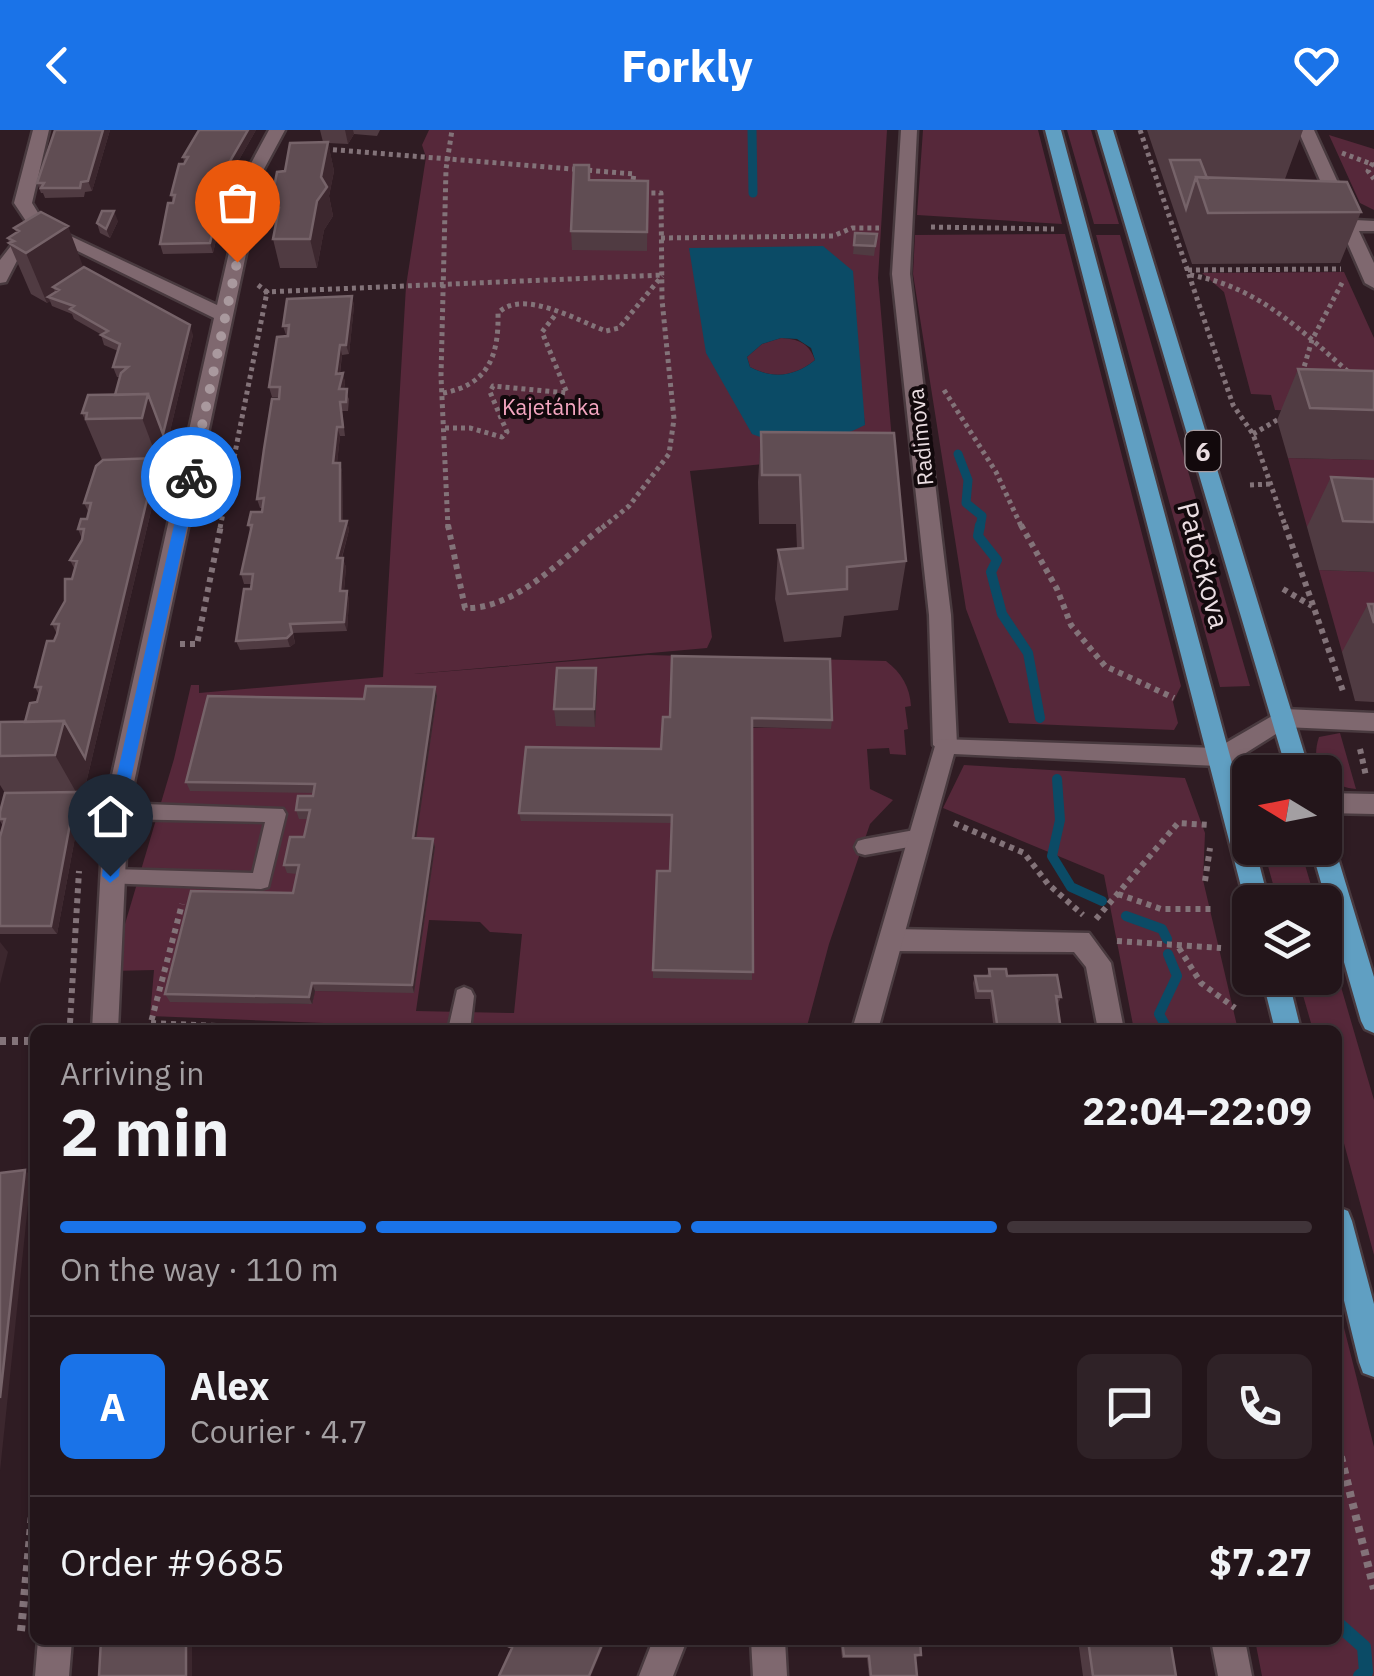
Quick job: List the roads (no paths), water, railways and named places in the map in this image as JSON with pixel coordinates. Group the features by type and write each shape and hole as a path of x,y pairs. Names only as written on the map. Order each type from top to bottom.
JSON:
{"main road":[{"name":"Patočkova","path":"1053,130 1253,885"},
{"name":"Patočkova","path":"1105,130 1294,755"},
{"path":"1327,865 1374,1021"},
{"path":"1280,995 1287,1025"},
{"path":"1342,1237 1374,1362"}],"street":[{"path":"41,130 23,203 37,225 226,316"},
{"path":"105,1025 116,810 150,671 256,169 277,130"},
{"name":"Radimova","path":"867,1025 894,940 945,745 942,634 901,274 908,130"},
{"path":"1306,130 1374,283"},
{"path":"0,278 12,251 37,225"},
{"path":"1348,226 1374,226"},
{"path":"1222,757 1284,718 1365,728"},
{"path":"945,745 1222,757 1232,762"},
{"path":"1342,801 1372,798"},
{"path":"894,940 1080,941 1098,963 1110,1025"},
{"path":"52,1676 55,1645"},
{"path":"656,1676 668,1645"},
{"path":"768,1645 770,1676"},
{"path":"1229,1645 1235,1676"}],"lane":[{"path":"110,876 261,880 276,814 116,810"},
{"path":"865,847 922,827"},
{"path":"460,1025 464,996"}],"water":[{"path":"823,246 853,271 865,425 810,444 783,443 752,434 706,353 689,248","holes":["781,338 797,339 811,348 815,360 807,366 783,374 750,367 747,357 762,344"]}],"waterway":[{"path":"752,130 753,193"},
{"path":"958,454 968,480 966,503 982,516 980,528"},
{"path":"980,525 978,536 997,560 991,572 1002,614 1028,653 1040,718"},
{"path":"1057,779 1060,820 1052,856 1071,887 1102,901"},
{"path":"1126,916 1162,929 1167,939"},
{"path":"1165,1025 1159,1014 1177,976 1168,954"},
{"path":"1342,1628 1364,1647 1366,1672 1360,1676"}],"park label":[{"name":"Kajetánka","path":"551,406"}]}
